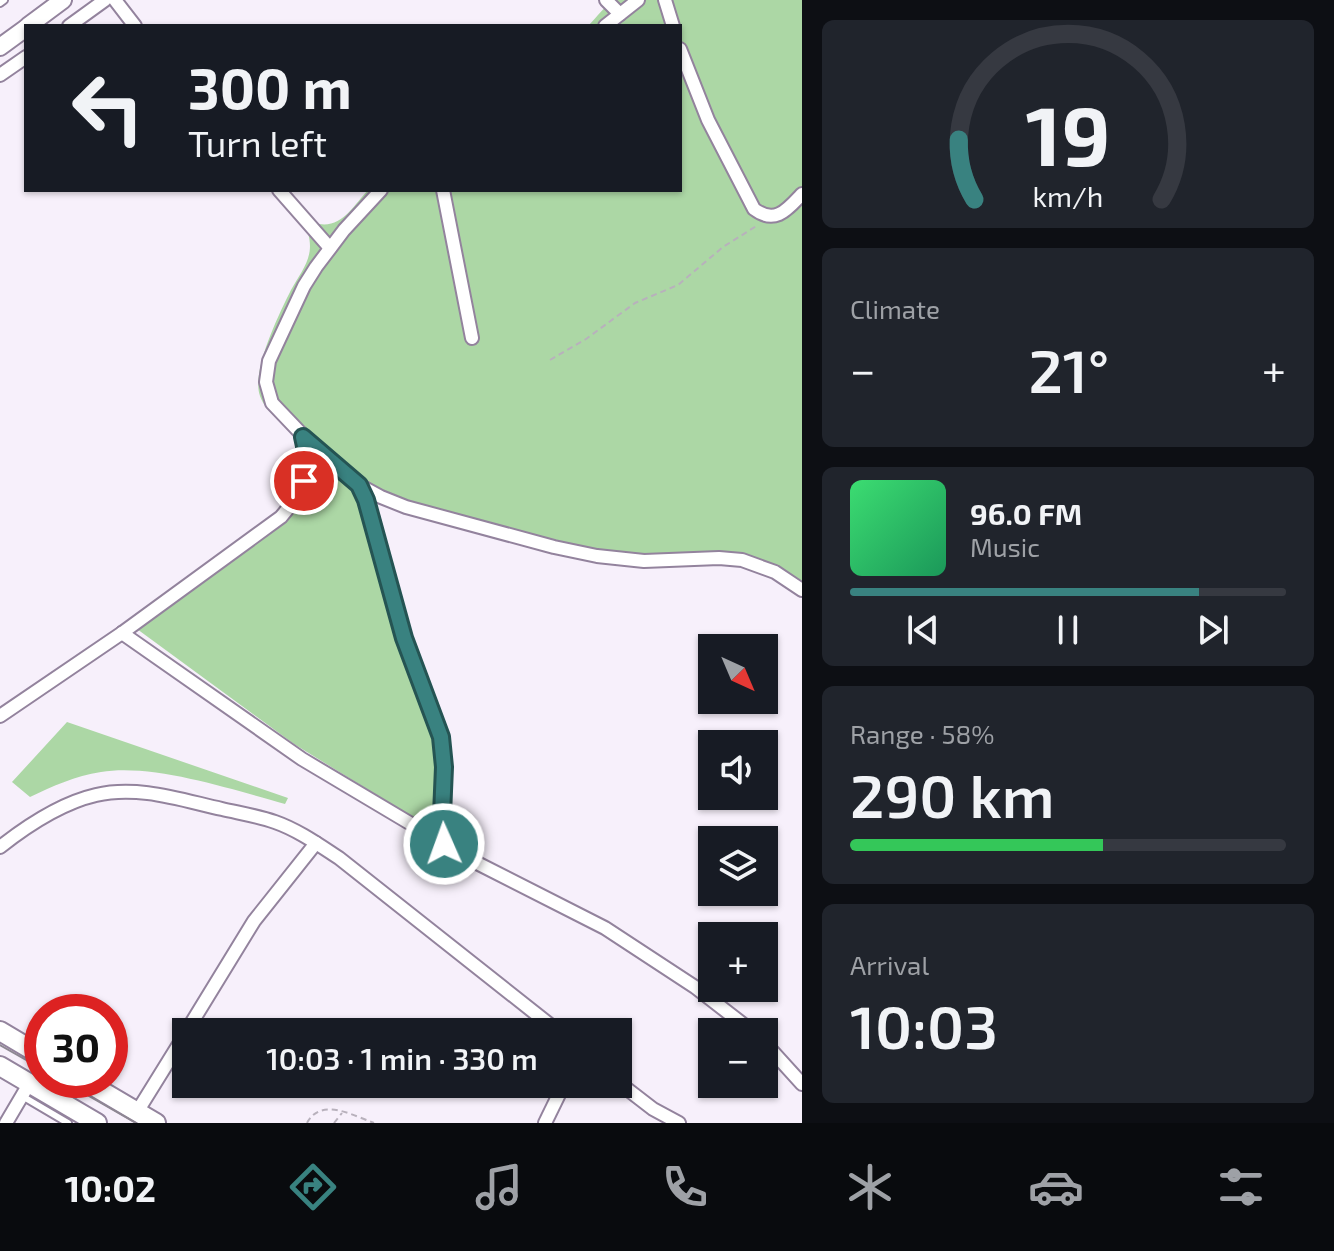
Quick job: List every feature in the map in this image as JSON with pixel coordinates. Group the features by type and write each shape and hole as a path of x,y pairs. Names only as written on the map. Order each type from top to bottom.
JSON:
{"main road":[{"path":"0,1031 24,1045"},
{"path":"0,1066 24,1089"},
{"path":"42,1098 97,1123"},
{"path":"113,1098 156,1123"}],"street":[{"path":"31,24 63,0"},
{"path":"72,24 105,0"},
{"path":"115,0 133,24"},
{"path":"606,0 620,14"},
{"path":"608,24 638,0"},
{"path":"665,0 672,24"},
{"path":"0,47 24,29"},
{"path":"682,54 708,120 750,205 763,215 773,217 784,213 802,194"},
{"path":"0,75 24,58"},
{"path":"281,192 330,248"},
{"path":"379,192 330,248 304,286 272,354 266,375 272,403 303,437 359,485 406,507 554,547 620,559 742,560 765,567 802,590"},
{"path":"443,192 472,338"},
{"path":"0,716 122,633 281,517 295,499 306,474 308,452 303,437"},
{"path":"359,485 372,516 404,638 441,737 444,844"},
{"path":"122,633 302,759 495,873 563,904 605,928 695,987 735,1018"},
{"path":"0,847 37,821 73,802 106,793 131,791 156,794 275,822 339,858 541,1018"},
{"path":"195,1018 254,921 316,843"},
{"path":"137,1112 172,1055"},
{"path":"778,1057 802,1084"},
{"path":"6,1123 24,1092"},
{"path":"632,1093 679,1123"},
{"path":"545,1123 557,1098"}],"lane":[{"path":"35,1098 68,1123"}],"path":[{"path":"550,360 586,339 635,303 678,285 723,247 773,217"},
{"path":"307,1123 311,1115 323,1109 371,1122"},
{"path":"334,1123 342,1112"}],"green space":[{"path":"615,0 802,0 802,594 782,580 738,561 647,563 377,502 374,509 433,724 441,771 435,831 294,744 137,629 287,518 305,493 311,472 292,434 263,402 258,385 268,343 309,256 308,233 319,224 341,219 366,192 682,192 682,24 590,24"},
{"path":"67,722 288,798 285,804 193,779 122,770 82,776 30,797 12,782"}],"tram line":[{"path":"0,1045 24,1059"},
{"path":"92,1098 136,1123"}],"route":[{"path":"304,481 308,460 303,437 359,485 366,500 404,638 441,737 444,844"}]}
